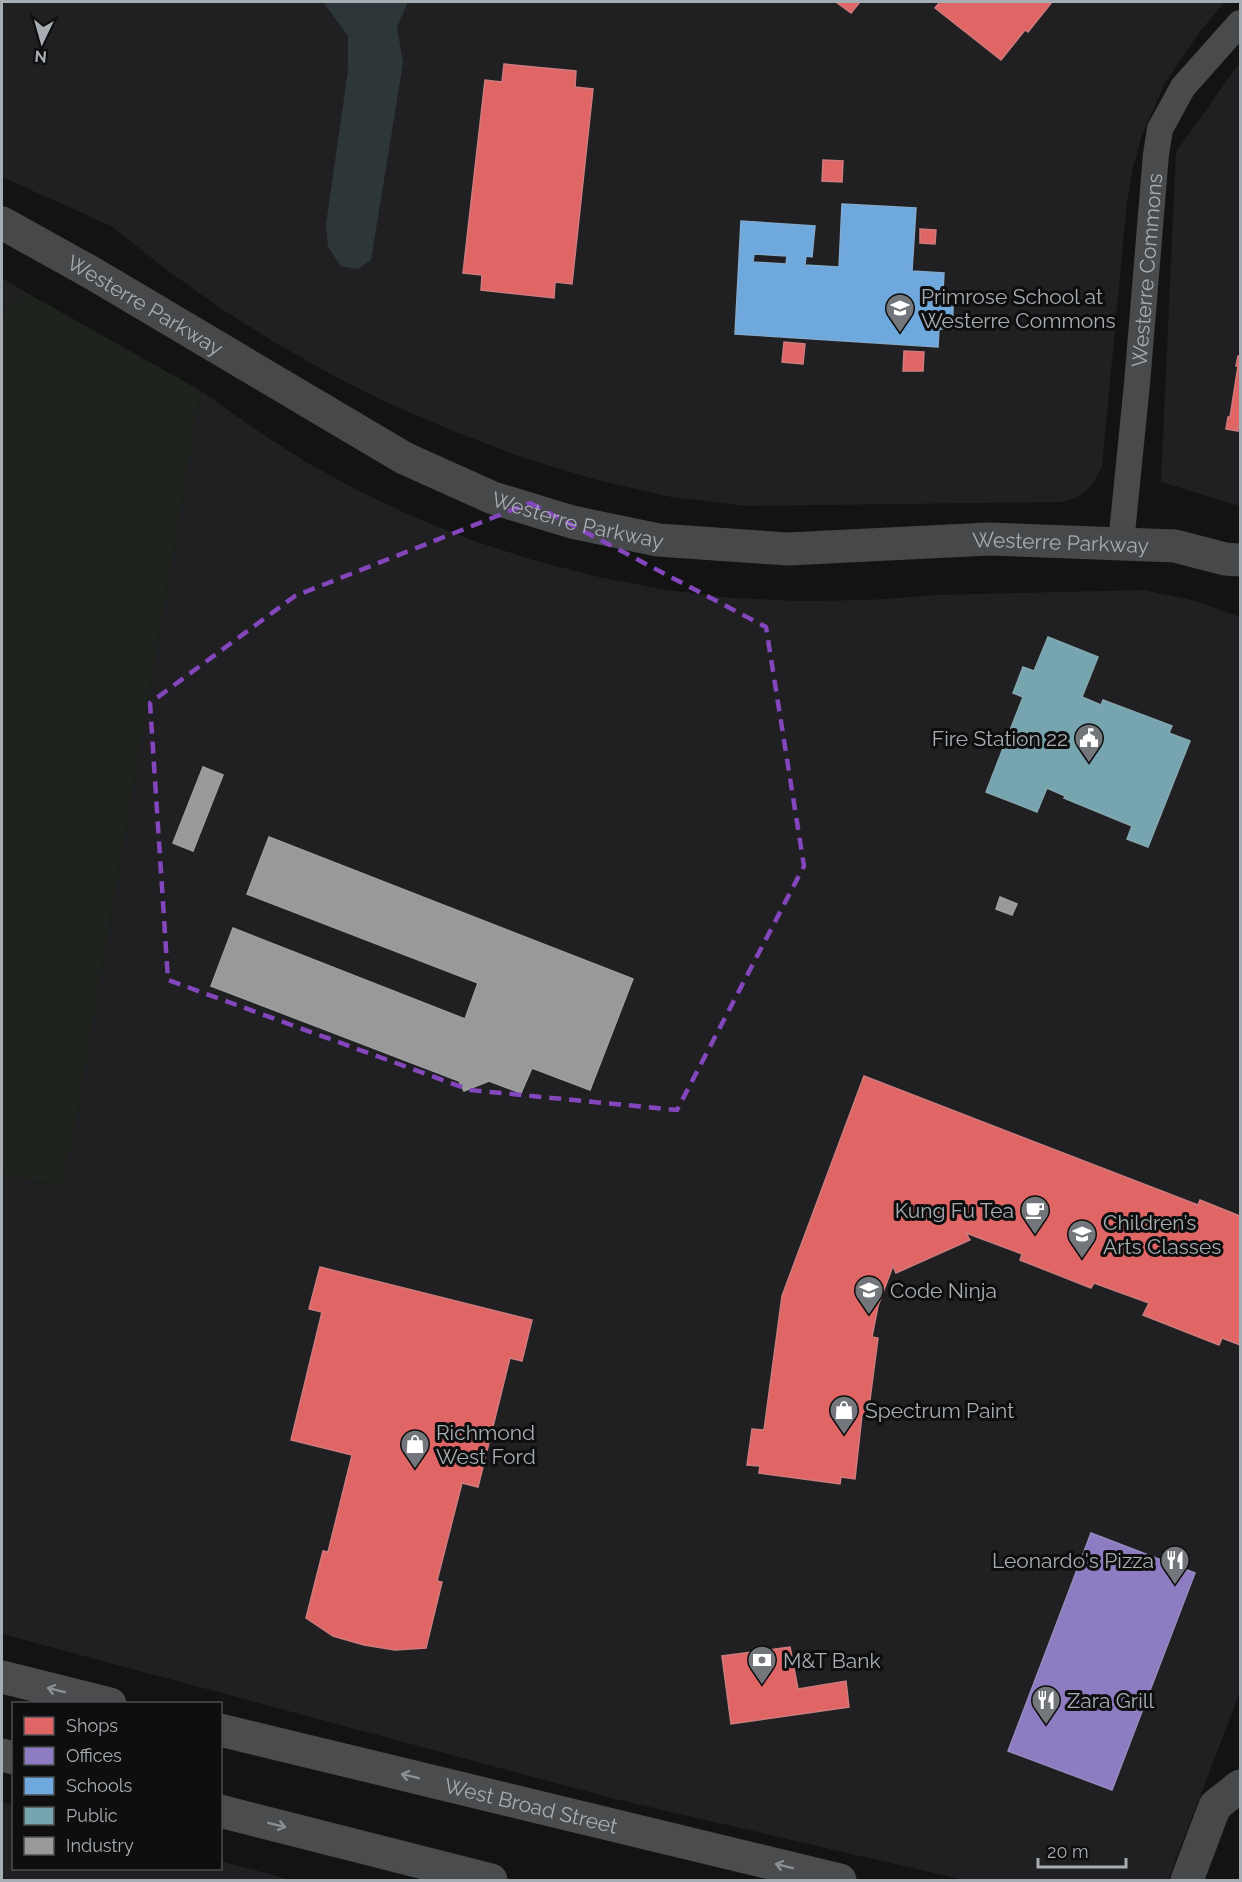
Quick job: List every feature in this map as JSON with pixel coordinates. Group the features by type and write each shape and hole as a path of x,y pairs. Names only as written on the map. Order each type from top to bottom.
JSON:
{"main road":[{"path":"2,1677 102,1702"},
{"name":"West Broad Street","path":"222,1730 840,1881"},
{"path":"222,1812 491,1881"}],"street":[{"name":"Westerre Commons","path":"1121,543 1160,129 1183,87 1240,23"},
{"name":"Westerre Parkway","path":"2,223 92,273 404,458 493,498 572,522 658,540 788,549 989,539 1175,546 1235,565"},
{"path":"1187,1881 1215,1806 1240,1786"}],"highlighted area":[{"path":"530,503 766,627 804,866 677,1110 470,1090 168,980 150,703 295,596"}],"shaded area":[{"path":"2,2 1225,2 1201,30 1165,83 1142,135 1127,201 1102,467 1092,485 1075,498 1063,502 747,506 671,497 597,480 524,458 392,405 332,375 217,306 111,226 2,177"},
{"path":"323,2 408,2 397,27 403,63 371,260 358,269 341,266 328,247 326,224 348,71 348,36"},
{"path":"1240,62 1240,506 1161,482 1176,152"},
{"path":"2,278 27,293 2,315"},
{"path":"27,293 201,391 74,1132 60,1187 2,1173 2,315"},
{"path":"201,391 304,461 416,518 474,541 533,560 599,577 666,590 733,598 801,601 1144,590 1196,601 1240,617 1240,1692 1168,1880 964,1880 619,1800 2,1634 2,1173 59,1187 74,1132"},
{"path":"2,1802 12,1805 12,1870 222,1870 222,1861 291,1880 2,1880"}],"building: Shops":[{"path":"836,2 860,2 851,13"},
{"path":"940,2 1052,2 1001,60 935,8"},
{"path":"504,64 576,71 575,87 593,89 572,284 555,282 554,298 481,290 482,275 463,273 485,80 502,82"},
{"path":"823,160 843,161 842,182 822,181"},
{"path":"920,229 936,230 935,244 920,243"},
{"path":"784,342 805,344 803,364 782,362"},
{"path":"904,351 924,352 923,371 903,371"},
{"path":"1238,356 1240,356 1240,428 1238,431 1226,429 1228,417 1230,417"},
{"path":"864,1076 1198,1205 1200,1200 1240,1216 1240,1345 1222,1338 1219,1345 1143,1315 1149,1303 1094,1283 1091,1288 1020,1260 1022,1254 966,1233 970,1240 896,1273 893,1266 878,1306 872,1337 878,1338 868,1415 862,1415 855,1479 841,1477 840,1484 759,1473 760,1466 747,1465 752,1429 764,1430 782,1296"},
{"name":"Richmond West Ford","path":"320,1267 532,1320 522,1361 510,1358 478,1487 462,1483 437,1581 442,1582 426,1648 395,1650 364,1645 333,1636 306,1618 323,1551 328,1552 352,1455 291,1440 322,1312 309,1309"},
{"name":"M&T Bank","path":"790,1647 798,1689 846,1681 849,1707 731,1724 722,1656"}],"building: Offices":[{"path":"1091,1533 1195,1573 1112,1790 1008,1751"}],"building: Schools":[{"path":"842,204 916,208 912,271 944,273 943,291 954,291 952,329 939,329 938,347 735,334 741,221 815,226 812,257 806,256 805,265 839,267","holes":["754,254 787,256 786,264 753,262"]}],"building: Public":[{"name":"Fire Station 22","path":"1048,637 1098,657 1082,697 1101,705 1103,700 1172,726 1169,733 1190,741 1148,847 1127,839 1132,826 1064,798 1065,796 1047,788 1037,812 986,792 1023,697 1013,693 1023,667 1034,671"}],"building: Industry":[{"path":"203,767 223,775 193,851 173,843"},
{"path":"269,837 633,979 590,1090 532,1068 521,1093 489,1081 464,1091 459,1081 211,986 233,928 465,1019 478,983 247,894"},
{"path":"1000,897 1017,904 1012,915 996,909"}],"place":[{"name":"Primrose School at Westerre Commons","path":"900,334"},
{"name":"Fire Station 22","path":"1089,764"},
{"name":"Kung Fu Tea","path":"1035,1236"},
{"name":"Children’s Arts Classes","path":"1082,1260"},
{"name":"Code Ninja","path":"869,1316"},
{"name":"Spectrum Paint","path":"844,1436"},
{"name":"Richmond West Ford","path":"415,1470"},
{"name":"Leonardo's Pizza","path":"1175,1586"},
{"name":"M&T Bank","path":"762,1686"},
{"name":"Zara Grill","path":"1046,1726"}]}
